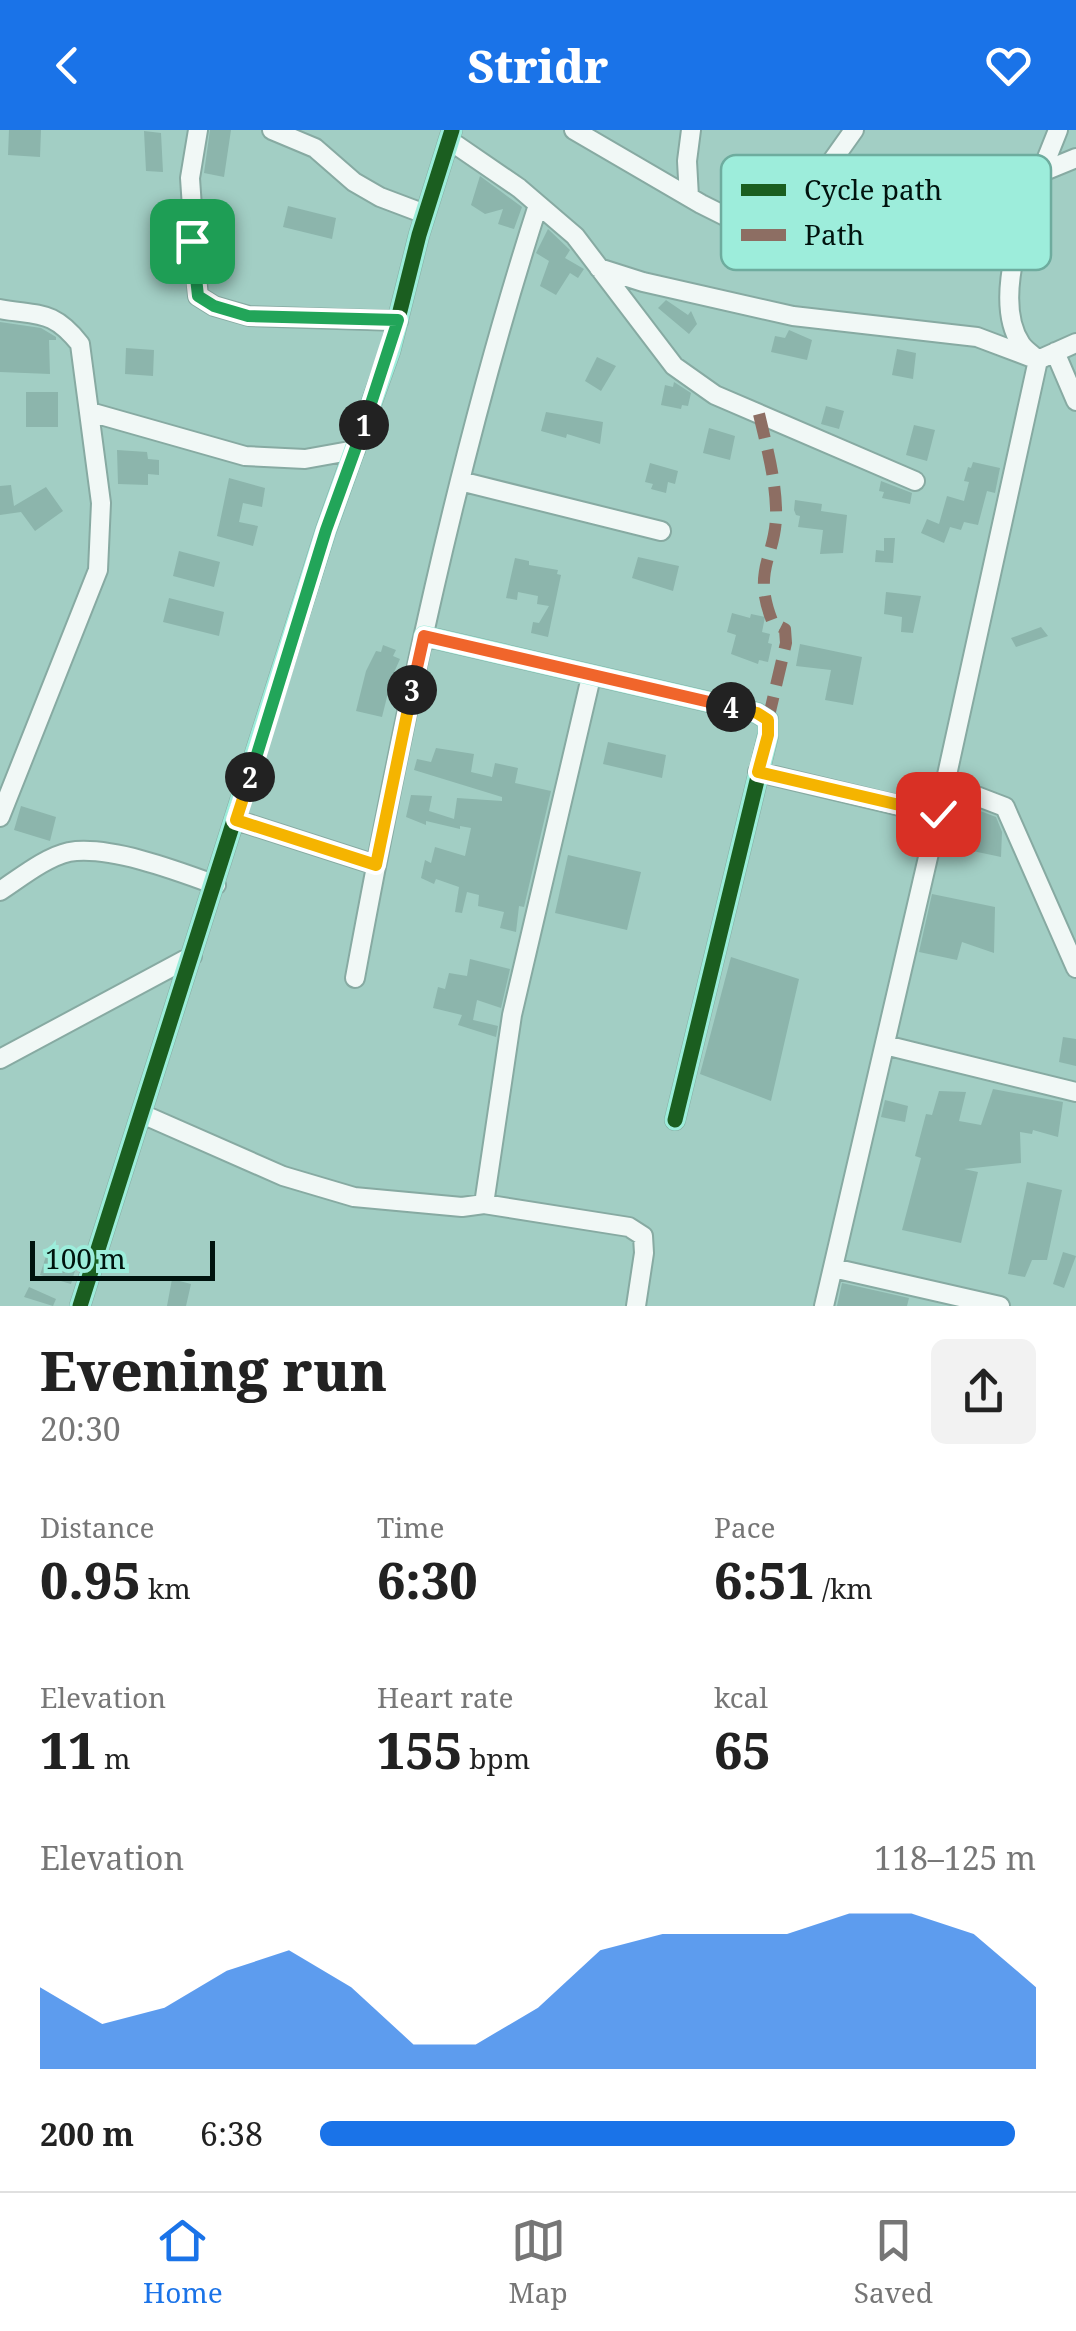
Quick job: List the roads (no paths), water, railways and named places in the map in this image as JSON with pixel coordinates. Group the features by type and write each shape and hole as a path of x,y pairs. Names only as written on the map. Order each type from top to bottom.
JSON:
{"street":[{"path":"198,130 190,178 198,296 214,306 248,316 398,320"},
{"path":"272,130 315,148 354,182 380,197 425,214"},
{"path":"574,130 721,213"},
{"path":"689,197 687,161 691,130"},
{"path":"836,155 854,130"},
{"path":"1048,155 1058,130"},
{"path":"80,1306 326,530 398,320 450,135 575,236 674,366 714,394 915,482"},
{"path":"1051,168 1076,158"},
{"path":"355,978 424,636 460,481 511,288 538,205"},
{"path":"599,268 643,282 793,316 977,336 1046,356 1076,343"},
{"path":"1013,270 1008,302 1020,343 1046,356 1076,401"},
{"path":"0,309 48,316 64,324 80,344 101,503 98,570 0,817"},
{"path":"824,1306 1046,356"},
{"path":"90,412 245,456 305,459 355,450"},
{"path":"460,481 662,531"},
{"path":"424,636 757,713 768,720 768,735 674,1120"},
{"path":"484,1204 512,1014 590,677"},
{"path":"758,772 938,814"},
{"path":"945,784 1006,807 1076,968"},
{"path":"236,820 376,865"},
{"path":"0,891 67,852 95,852 166,867 216,885"},
{"path":"0,1059 192,956"},
{"path":"885,1045 1076,1092"},
{"path":"142,1114 282,1176 354,1197 462,1208 484,1204 629,1226 643,1236 636,1306"},
{"path":"833,1268 1000,1306"}]}
